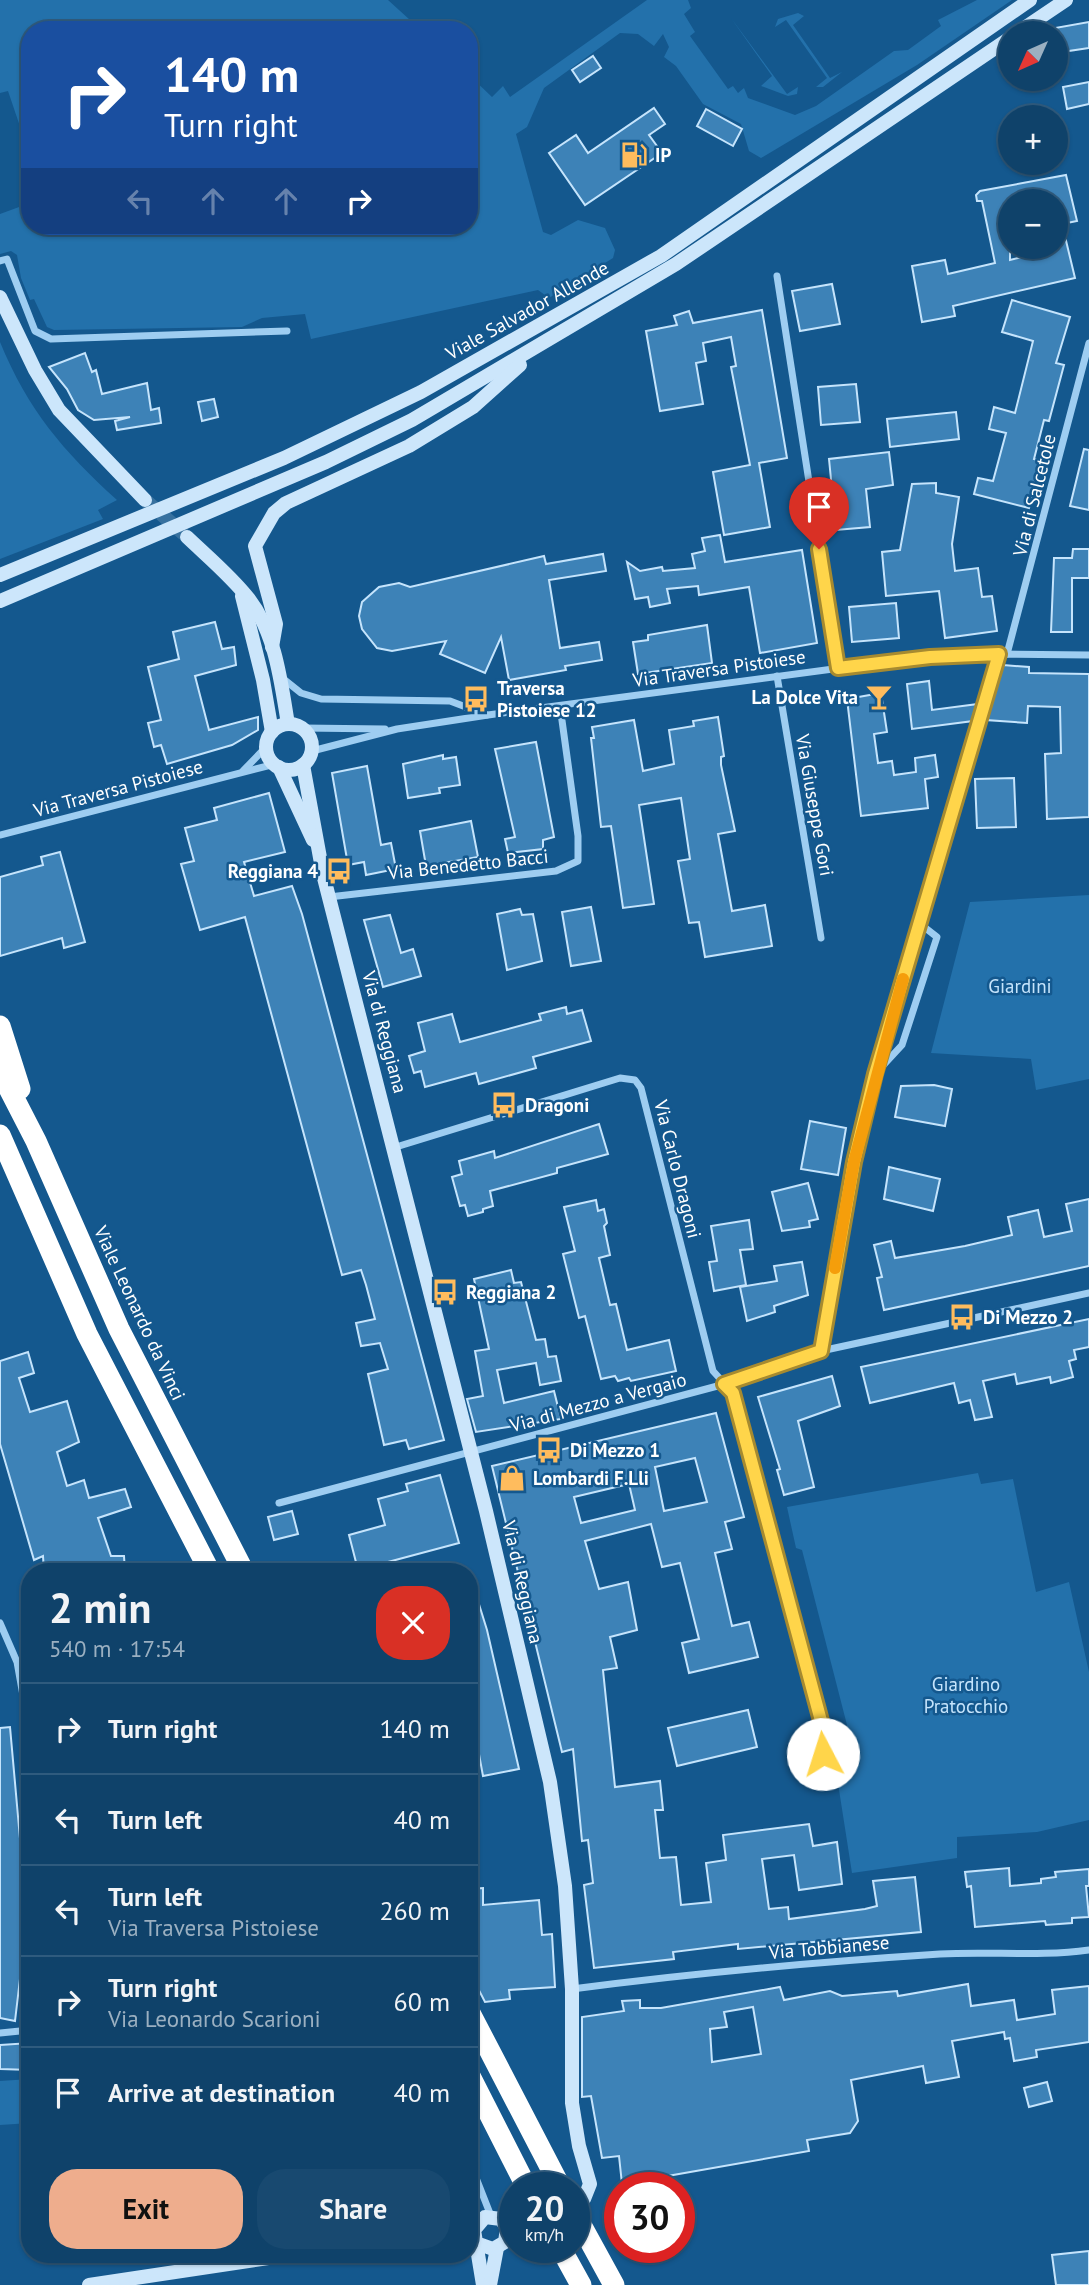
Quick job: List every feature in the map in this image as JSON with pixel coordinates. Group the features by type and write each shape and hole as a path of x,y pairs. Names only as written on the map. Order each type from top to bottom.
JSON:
{"highway":[{"path":"0,1026 36,1141"},
{"name":"Viale Leonardo da Vinci","path":"0,1072 36,1141 119,1329 239,1563"},
{"path":"0,1135 88,1334"},
{"path":"0,1171 88,1334 205,1563"},
{"path":"478,2028 552,2172"},
{"path":"478,2092 519,2172"},
{"path":"590,2243 614,2285"},
{"path":"568,2263 581,2285"}],"main road":[{"name":"Viale Salvador Allende","path":"0,575 284,457 361,422 456,372 661,256 1030,0"},
{"path":"1035,21 1066,0"},
{"name":"Viale Salvador Allende","path":"0,601 381,436 538,349 676,264 998,46"},
{"path":"0,297 35,370 59,410 145,500"},
{"path":"272,647 276,624 255,546 274,513 286,503 387,458 463,415 538,349"},
{"path":"187,537 242,591 254,607 272,647 288,724"},
{"name":"Via di Reggiana","path":"242,591 261,669 269,756 277,766 318,851"},
{"path":"269,739 288,724"},
{"path":"277,766 289,769 303,765 312,751 310,736 303,728 288,724"},
{"name":"Via di Reggiana","path":"303,765 329,897 396,1147 550,1782 565,1886 572,1989 572,2103 587,2172"},
{"path":"478,2230 499,2220"},
{"path":"478,2239 487,2249 499,2243"},
{"path":"478,2259 483,2285"},
{"path":"490,2285 499,2259"},
{"path":"89,2285 235,2263"}],"street":[{"path":"0,261 7,259 35,331 51,339 287,331"},
{"path":"777,276 838,668"},
{"name":"Via di Salcetole","path":"821,1351 854,1162 875,1074 1003,654 1089,343"},
{"name":"Via Traversa Pistoiese","path":"312,751 397,729 838,668 930,657 1089,655"},
{"path":"279,676 301,693 321,699 450,701 488,715"},
{"name":"Via Giuseppe Gori","path":"777,676 821,938"},
{"name":"Via Benedetto Bacci","path":"329,897 556,871 578,861 579,836 559,706"},
{"name":"Via Traversa Pistoiese","path":"303,728 397,729"},
{"path":"243,771 269,739"},
{"name":"Via Traversa Pistoiese","path":"0,835 243,771 277,766"},
{"path":"875,1074 902,1045 937,937 919,923"},
{"name":"Via Carlo Dragoni","path":"396,1147 620,1079 635,1080 641,1088 713,1370 733,1393 824,1732 823,1754 803,1781"},
{"name":"Via di Mezzo a Vergaio","path":"279,1503 724,1384 821,1351 1089,1293"},
{"path":"0,1623 17,1662 21,1684"},
{"name":"Via Tobbianese","path":"572,1989 853,1959 957,1953 1058,1954 1089,1950"},
{"path":"0,2033 21,2032"},
{"path":"478,2176 499,2213"}],"green space":[{"path":"0,0 388,0 411,21 21,21 21,129 8,91 0,93"},
{"path":"647,0 688,0 691,8 684,14 695,32 690,36 728,89 733,86 738,93 744,88 748,98 795,115 816,106 894,51 908,50 941,26 938,20 977,0 1012,0 917,65 761,158 749,151 741,124 703,104 676,66 664,57 669,47 663,34 654,46 638,34 620,33 544,88 527,127 516,134 543,232 551,235 578,220 605,228 615,250 613,258 549,298 538,290 311,339 305,314 262,318 242,327 54,330 47,327 34,299 30,300 21,278 17,255 11,251 0,254 0,214 21,206 21,235 478,235 478,84 492,97 503,86 510,97"},
{"path":"798,13 804,16 793,25 830,78 842,72 823,87 816,87 827,78 786,20 775,27 778,19"},
{"path":"731,18 787,94 798,87 797,94 788,96 761,86 772,76"},
{"path":"0,342 22,388 49,428 80,464 117,500 98,510 103,519 0,559"},
{"name":"Giardini","path":"1089,895 1089,1079 1036,1090 1031,1059 931,1053 970,902"},
{"name":"Giardino Pratocchio","path":"978,1473 981,1484 1013,1479 1036,1592 1069,1582 1089,1672 1089,1820 1037,1832 957,1837 957,1858 852,1873 835,1764 853,1762 847,1725 802,1550 796,1548 787,1507"},
{"path":"21,2080 21,2124 0,2125 0,2081"}],"building":[{"path":"1089,22 1089,48 1068,51 1068,26"},
{"path":"593,56 601,68 580,82 572,70"},
{"path":"1089,82 1089,104 1068,109 1064,91 1068,91 1068,86"},
{"path":"654,108 665,124 649,135 662,153 585,205 549,153 576,135 588,153"},
{"path":"706,109 742,129 733,146 697,126"},
{"path":"1066,175 1077,221 1068,223 1068,189 998,189 998,259 1068,259 1068,249 1075,278 953,306 955,316 922,322 912,266 945,260 948,274 995,263 982,201 977,201 976,195 980,191"},
{"path":"832,284 840,324 800,331 792,291"},
{"path":"1012,300 1070,317 1056,363 1064,365 1049,421 1044,420 1034,459 1041,461 1029,508 974,494 978,478 993,481 1006,433 989,429 994,407 1015,413 1033,341 1002,332"},
{"path":"762,310 787,458 759,463 770,527 724,535 713,472 750,465 731,367 736,366 731,337 703,343 706,361 696,363 703,404 660,411 646,331 677,325 674,316 689,311 693,323"},
{"path":"85,353 92,372 96,370 102,394 147,383 151,410 159,408 161,423 117,430 115,421 130,417 94,420 78,410 67,389 49,367"},
{"path":"856,384 860,422 821,425 818,387"},
{"path":"214,399 218,417 202,421 198,402"},
{"path":"956,412 959,439 890,447 887,419"},
{"path":"1084,449 1089,450 1089,510 1070,506"},
{"path":"889,452 893,485 866,489 870,527 836,530 829,459"},
{"path":"936,483 936,493 959,497 952,544 955,571 978,568 982,597 992,596 997,631 945,638 939,591 886,596 882,552 900,550 912,484"},
{"path":"720,535 725,562 802,550 817,643 760,653 749,587 699,595 698,586 667,589 670,603 650,607 648,597 635,599 627,562 640,571 662,567 663,571 695,568 692,554 705,551 702,538"},
{"path":"1073,549 1089,549 1089,578 1072,578 1072,632 1051,632 1054,558 1072,558"},
{"path":"603,554 606,571 549,580 560,648 599,642 602,660 565,666 566,670 509,680 501,637 485,673 440,654 446,641 392,651 377,648 362,629 359,616 362,602 379,587 399,583 410,587 544,556 546,564"},
{"path":"896,603 899,638 852,642 849,607"},
{"path":"215,622 222,649 234,647 236,665 195,676 209,730 258,717 258,730 232,745 167,764 161,745 154,747 148,723 161,720 148,667 179,659 173,632"},
{"path":"707,625 712,663 638,674 633,642 648,640 648,635"},
{"path":"1003,665 1029,667 1029,673 1089,674 1089,817 1047,819 1045,754 1061,753 1060,707 1028,706 1027,723 986,720"},
{"path":"929,681 932,710 978,704 973,721 912,729 907,684"},
{"path":"881,693 887,732 874,734 878,763 892,761 894,775 916,772 915,758 935,755 938,777 925,779 928,808 861,816 847,699"},
{"path":"718,717 724,756 721,757 721,765 735,831 718,834 732,911 765,905 772,946 705,957 699,922 689,923 678,861 690,859 681,798 639,805 654,904 623,908 611,826 601,827 591,738 594,738 592,727 634,720 643,771 674,764 669,730 694,726 693,721"},
{"path":"536,742 554,837 543,840 543,849 508,853 505,839 515,837 495,749"},
{"path":"443,755 443,759 456,757 460,785 439,788 440,793 408,798 403,764"},
{"path":"367,766 381,845 391,843 396,869 366,875 364,862 348,865 332,773"},
{"path":"1014,778 1016,827 977,828 975,779"},
{"path":"269,793 285,852 244,862 254,896 292,886 302,914 444,1440 409,1449 406,1440 384,1445 368,1374 388,1369 380,1343 361,1346 356,1323 375,1319 361,1270 342,1275 245,917 200,930 181,864 194,861 185,828 217,820 214,808"},
{"path":"471,821 478,857 426,866 420,831"},
{"path":"60,852 85,942 64,948 62,938 0,956 0,877 43,865 41,857"},
{"path":"591,907 601,961 571,966 562,912"},
{"path":"520,909 522,915 533,914 542,961 507,970 497,914"},
{"path":"390,915 401,953 413,949 421,976 383,987 364,920"},
{"path":"566,1007 567,1014 582,1010 591,1041 533,1057 536,1068 479,1084 476,1073 425,1087 421,1071 414,1073 409,1056 425,1051 418,1023 452,1014 460,1042 541,1020 539,1014"},
{"path":"934,1085 952,1089 945,1126 895,1117 901,1086"},
{"path":"810,1121 846,1128 838,1175 801,1169"},
{"path":"599,1124 608,1154 557,1168 557,1173 490,1191 493,1206 483,1209 483,1212 468,1216 465,1205 460,1206 452,1177 462,1174 459,1161 494,1151 495,1158"},
{"path":"889,1167 940,1179 933,1211 884,1199"},
{"path":"808,1183 818,1219 809,1221 810,1227 782,1231 772,1192"},
{"path":"1089,1199 1089,1266 884,1310 877,1278 882,1277 874,1245 891,1241 895,1258 965,1246 1012,1235 1008,1217 1038,1210 1044,1237 1072,1231 1066,1204"},
{"path":"596,1200 598,1211 604,1209 607,1223 604,1226 610,1255 599,1258 610,1305 616,1304 627,1350 669,1340 676,1371 631,1381 629,1378 618,1381 615,1376 601,1379 585,1316 579,1318 563,1254 575,1251 564,1207"},
{"path":"749,1220 753,1249 740,1250 746,1285 714,1291 709,1262 717,1261 711,1226"},
{"path":"802,1262 808,1295 774,1306 775,1312 747,1321 740,1287 777,1281 774,1266"},
{"path":"511,1270 514,1283 521,1282 536,1340 545,1339 548,1357 556,1356 561,1381 540,1385 536,1363 497,1370 504,1403 554,1391 561,1419 476,1432 467,1399 483,1396 475,1351 489,1349 474,1279"},
{"path":"1089,1319 1089,1347 1074,1350 1076,1359 1069,1361 1073,1377 1051,1383 1050,1377 1017,1384 1015,1374 983,1381 992,1417 975,1420 970,1400 959,1403 954,1383 870,1403 861,1367"},
{"path":"28,1352 34,1373 19,1378 30,1412 67,1401 79,1442 57,1452 67,1486 84,1480 89,1498 125,1489 131,1507 98,1518 111,1556 124,1556 124,1563 43,1563 43,1556 34,1560 0,1444 0,1361"},
{"path":"832,1376 840,1406 798,1421 814,1487 784,1495 777,1470 780,1469 758,1397"},
{"path":"716,1413 744,1517 725,1522 732,1549 715,1553 732,1626 749,1622 758,1657 689,1673 682,1643 699,1639 680,1563 662,1567 651,1524 585,1541 599,1589 628,1582 637,1630 610,1637 617,1668 603,1670 615,1787 660,1781 663,1810 655,1810 660,1858 676,1857 681,1905 711,1902 706,1863 726,1860 723,1835 809,1824 813,1846 837,1842 842,1884 799,1890 794,1855 762,1859 769,1909 788,1907 789,1919 865,1909 877,1906 873,1881 915,1877 921,1932 738,1949 738,1944 673,1952 674,1959 594,1968 584,1885 593,1883 588,1840 582,1841 573,1749 562,1752 492,1466","holes":["695,1458 707,1502 664,1511 655,1467","629,1484 635,1510 581,1523 574,1497"]},
{"path":"440,1475 459,1543 384,1563 356,1563 349,1535 385,1525 378,1499 408,1491 406,1484"},
{"path":"292,1511 298,1534 274,1540 268,1517"},
{"path":"478,1601 519,1769 483,1776 478,1749"},
{"path":"748,1710 757,1747 677,1766 668,1728"},
{"path":"10,1727 21,1850 21,1970 15,2021 0,2018 0,1728"},
{"path":"1009,1868 1010,1886 1041,1883 1041,1879 1056,1877 1055,1872 1089,1869 1089,1886 1086,1886 1089,1917 1072,1918 1072,1923 1046,1925 1045,1921 975,1927 971,1886 967,1887 965,1872"},
{"path":"478,1888 483,1888 483,1905 539,1900 542,1935 552,1934 555,1987 509,1990 510,1999 485,2002 478,1988"},
{"path":"968,1984 971,2006 1014,2000 1017,2020 1055,2014 1052,1990 1089,1986 1089,2042 1036,2050 1037,2057 1014,2061 1010,2038 1005,2039 1004,2032 952,2041 959,2077 926,2083 923,2066 851,2080 858,2121 850,2133 807,2140 809,2151 690,2172 621,2172 619,2156 602,2158 591,2096 582,2097 582,2017 624,2011 622,2001 640,2000 640,2008 661,2008 780,1987 784,2000 830,1991 842,1996 897,1991 898,1996","holes":["753,2007 761,2054 712,2062 710,2029 727,2027 724,2012"]},
{"path":"21,2044 21,2070 0,2069 0,2045"},
{"path":"1047,2082 1052,2101 1029,2107 1024,2088"},
{"path":"1089,2251 1089,2285 1056,2285 1052,2255"}],"tunnel":[{"path":"145,500 184,534"}],"slow traffic":[{"path":"835,1268 854,1162 875,1074 903,979"}],"place":[{"name":"IP","path":"634,155"},
{"name":"La Dolce Vita","path":"879,697"},
{"name":"Traversa Pistoiese 12","path":"476,699"},
{"name":"Reggiana 4","path":"339,871"},
{"name":"Dragoni","path":"504,1105"},
{"name":"Reggiana 2","path":"445,1292"},
{"name":"Di Mezzo 2","path":"962,1317"},
{"name":"Di Mezzo 1","path":"549,1450"},
{"name":"Lombardi F.Lli","path":"512,1478"}],"route":[{"path":"819,549 838,668 930,657 999,654 875,1074 854,1162 821,1351 724,1384 733,1393 824,1732 823,1754"}]}
